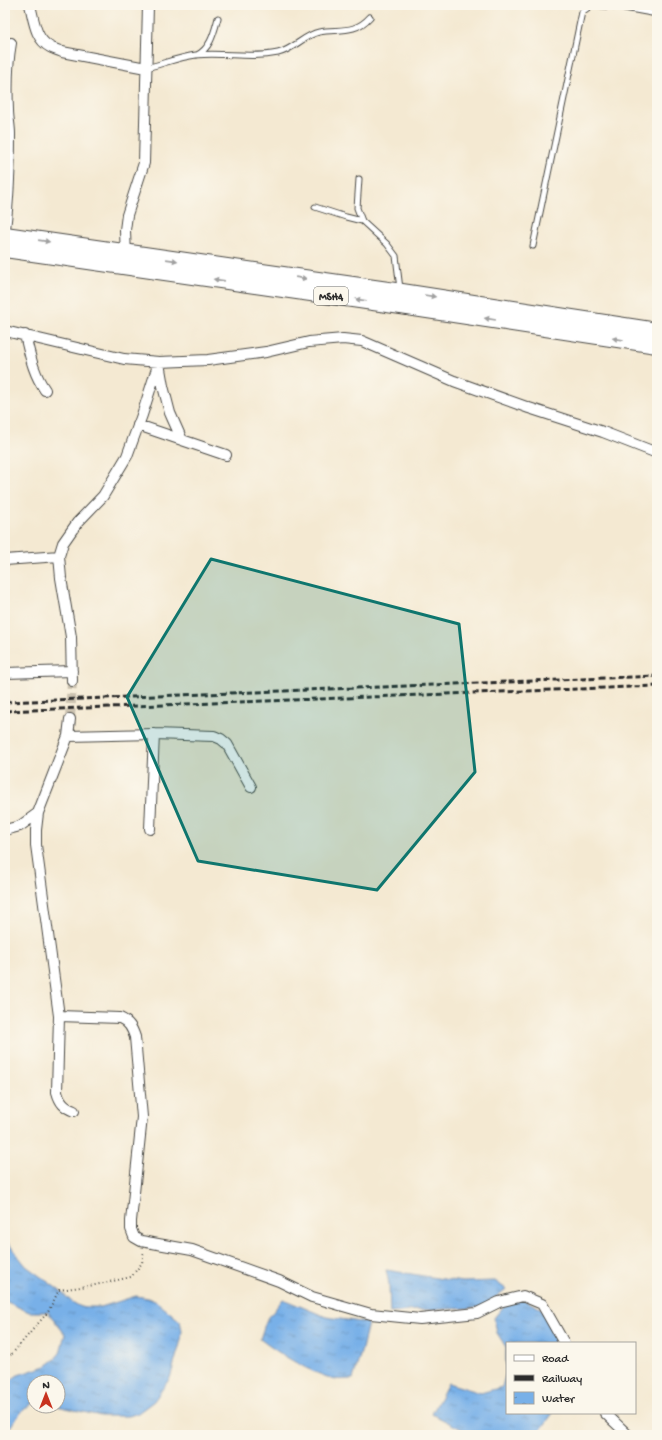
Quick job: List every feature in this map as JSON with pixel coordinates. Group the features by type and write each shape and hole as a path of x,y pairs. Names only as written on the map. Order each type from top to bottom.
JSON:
{"main road":[{"name":"MSH4","path":"5,235 126,260"},
{"name":"MSH4","path":"5,249 126,260 334,289 657,344"},
{"name":"MSH4","path":"334,289 400,292 657,331"}],"street":[{"path":"30,5 41,40 50,47 62,52 146,68"},
{"path":"126,260 125,230 127,215 144,163 148,5"},
{"path":"5,229 10,182 8,62 11,43"},
{"path":"5,331 124,359 159,362 208,360 266,352 309,342 343,340 362,341 454,381 529,408 603,432 657,453"},
{"path":"25,335 32,364 39,381 45,390"},
{"path":"5,673 72,676 71,637 60,578 59,556 63,543 77,523 103,496 127,456 159,362"},
{"path":"159,362 170,413 182,440"},
{"path":"138,425 226,455"},
{"path":"5,560 59,556"},
{"path":"70,719 68,736 38,813 36,845 59,1016 57,1092 59,1100 65,1108 74,1111"},
{"path":"68,736 154,734 214,736 221,738 227,744 251,786"},
{"path":"150,830 154,734"},
{"path":"5,830 20,826 38,813"},
{"path":"59,1016 120,1018 126,1020 135,1037 142,1117 131,1229 134,1237 141,1241 192,1250 279,1281 312,1297 371,1314 420,1319 477,1313 499,1302 523,1296 542,1304 563,1342"},
{"path":"606,1414 628,1435"}],"lane":[{"path":"533,246 582,12 592,5 619,7 657,14"},
{"path":"196,55 253,57 280,53 319,32 351,29 367,21 370,17"},
{"path":"146,68 203,52 210,42 218,18"},
{"path":"359,179 357,208 362,221 387,244 396,256 400,292"},
{"path":"315,207 362,221"}],"path":[{"path":"5,1361 48,1312 59,1290 95,1285 131,1277 142,1263 146,1242"},
{"path":"5,1352 11,1355"}],"highlighted area":[{"path":"211,559 459,624 475,772 377,890 198,861 127,697"}],"water":[{"path":"5,1239 26,1266 59,1290 72,1302 81,1307 101,1307 136,1296 148,1298 157,1302 180,1321 182,1330 181,1340 170,1378 154,1401 138,1413 129,1416 101,1416 66,1408 66,1374 26,1374 26,1408 21,1412 5,1434 5,1384 18,1375 46,1366 54,1360 60,1353 65,1334 48,1312 29,1312 5,1301"},
{"path":"386,1270 462,1282 495,1281 506,1289 487,1304 477,1308 417,1310 390,1313 389,1284"},
{"path":"283,1299 326,1317 368,1323 353,1379 334,1379 305,1368 276,1351 260,1339 266,1321"},
{"path":"522,1299 542,1309 558,1342 506,1342 506,1347 497,1333 494,1318 503,1307"},
{"path":"506,1373 506,1414 552,1414 537,1435 473,1435 432,1414 448,1383 481,1393 502,1387"}],"tunnel":[{"path":"70,719 72,681"}],"railway":[{"path":"5,702 657,676"},
{"path":"5,711 657,686"}]}
